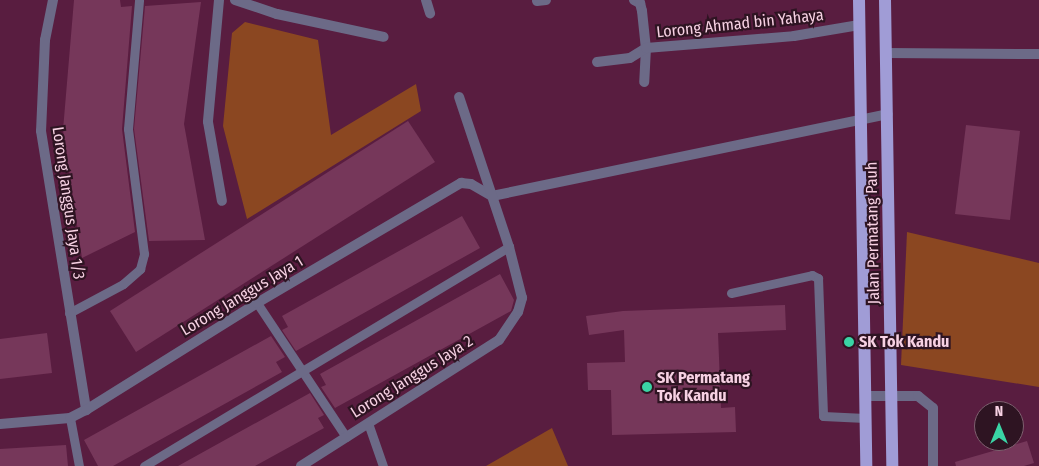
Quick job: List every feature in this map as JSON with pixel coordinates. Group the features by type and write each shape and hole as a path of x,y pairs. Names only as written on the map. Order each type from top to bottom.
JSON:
{"main road":[{"name":"Jalan Permatang Pauh","path":"859,0 866,466"},
{"name":"Jalan Permatang Pauh","path":"884,0 888,114 892,466"}],"street":[{"name":"Lorong Janggus Jaya 1/3","path":"53,0 45,40 41,130 86,410"},
{"path":"219,0 208,122 222,201"},
{"path":"235,0 277,14 384,37"},
{"path":"426,0 430,13"},
{"path":"634,0 640,3 642,11 646,48 644,82"},
{"name":"Lorong Ahmad bin Yahaya","path":"597,62 630,58 646,48 794,36 859,25"},
{"path":"886,53 1039,54"},
{"path":"459,97 509,247"},
{"path":"492,196 888,114"},
{"name":"Lorong Janggus Jaya 1","path":"0,424 70,418 86,410 257,303 461,183 471,184 492,196"},
{"name":"Lorong Janggus Jaya 2","path":"301,466 500,340 518,312 522,298 509,247"},
{"path":"865,396 918,396 933,408 933,466"}],"lane":[{"path":"69,313 123,284 140,269 144,254 128,129 139,0"},
{"path":"144,466 301,370 509,247"},
{"path":"731,293 812,275 818,278 823,416 865,418"},
{"path":"257,303 346,437"},
{"path":"70,418 79,466"},
{"path":"368,423 382,466"}],"shaded area":[{"path":"245,22 318,40 331,135 416,84 421,111 247,219 223,126 232,33"},
{"path":"907,232 1039,263 1039,387 901,365"},
{"path":"552,428 568,466 486,466"}],"building":[{"path":"74,0 120,0 121,7 132,6 122,129 135,232 82,258 63,130"},
{"path":"201,2 184,124 205,240 149,241 134,129 145,6"},
{"path":"408,121 435,162 136,352 110,311"},
{"path":"966,125 1020,131 1010,220 955,214"},
{"path":"462,216 480,248 296,351 282,330 288,327 282,316"},
{"path":"500,274 514,300 511,311 335,408 321,387 326,385 320,374"},
{"path":"785,305 786,330 718,333 721,408 735,407 736,432 612,435 611,390 588,390 587,363 625,362 624,330 589,335 586,316 623,311"},
{"path":"47,333 52,373 0,379 0,339"},
{"path":"271,336 285,357 276,362 282,372 113,466 98,466 84,440"},
{"path":"310,393 324,415 318,418 324,428 255,466 178,466"},
{"path":"1027,441 1034,463 1024,466 956,466 955,462 993,451 1024,451 1024,442"},
{"path":"66,445 68,466 0,466 0,449"}],"place":[{"name":"SK Tok Kandu","path":"849,342"},
{"name":"SK Permatang Tok Kandu","path":"647,387"}]}
